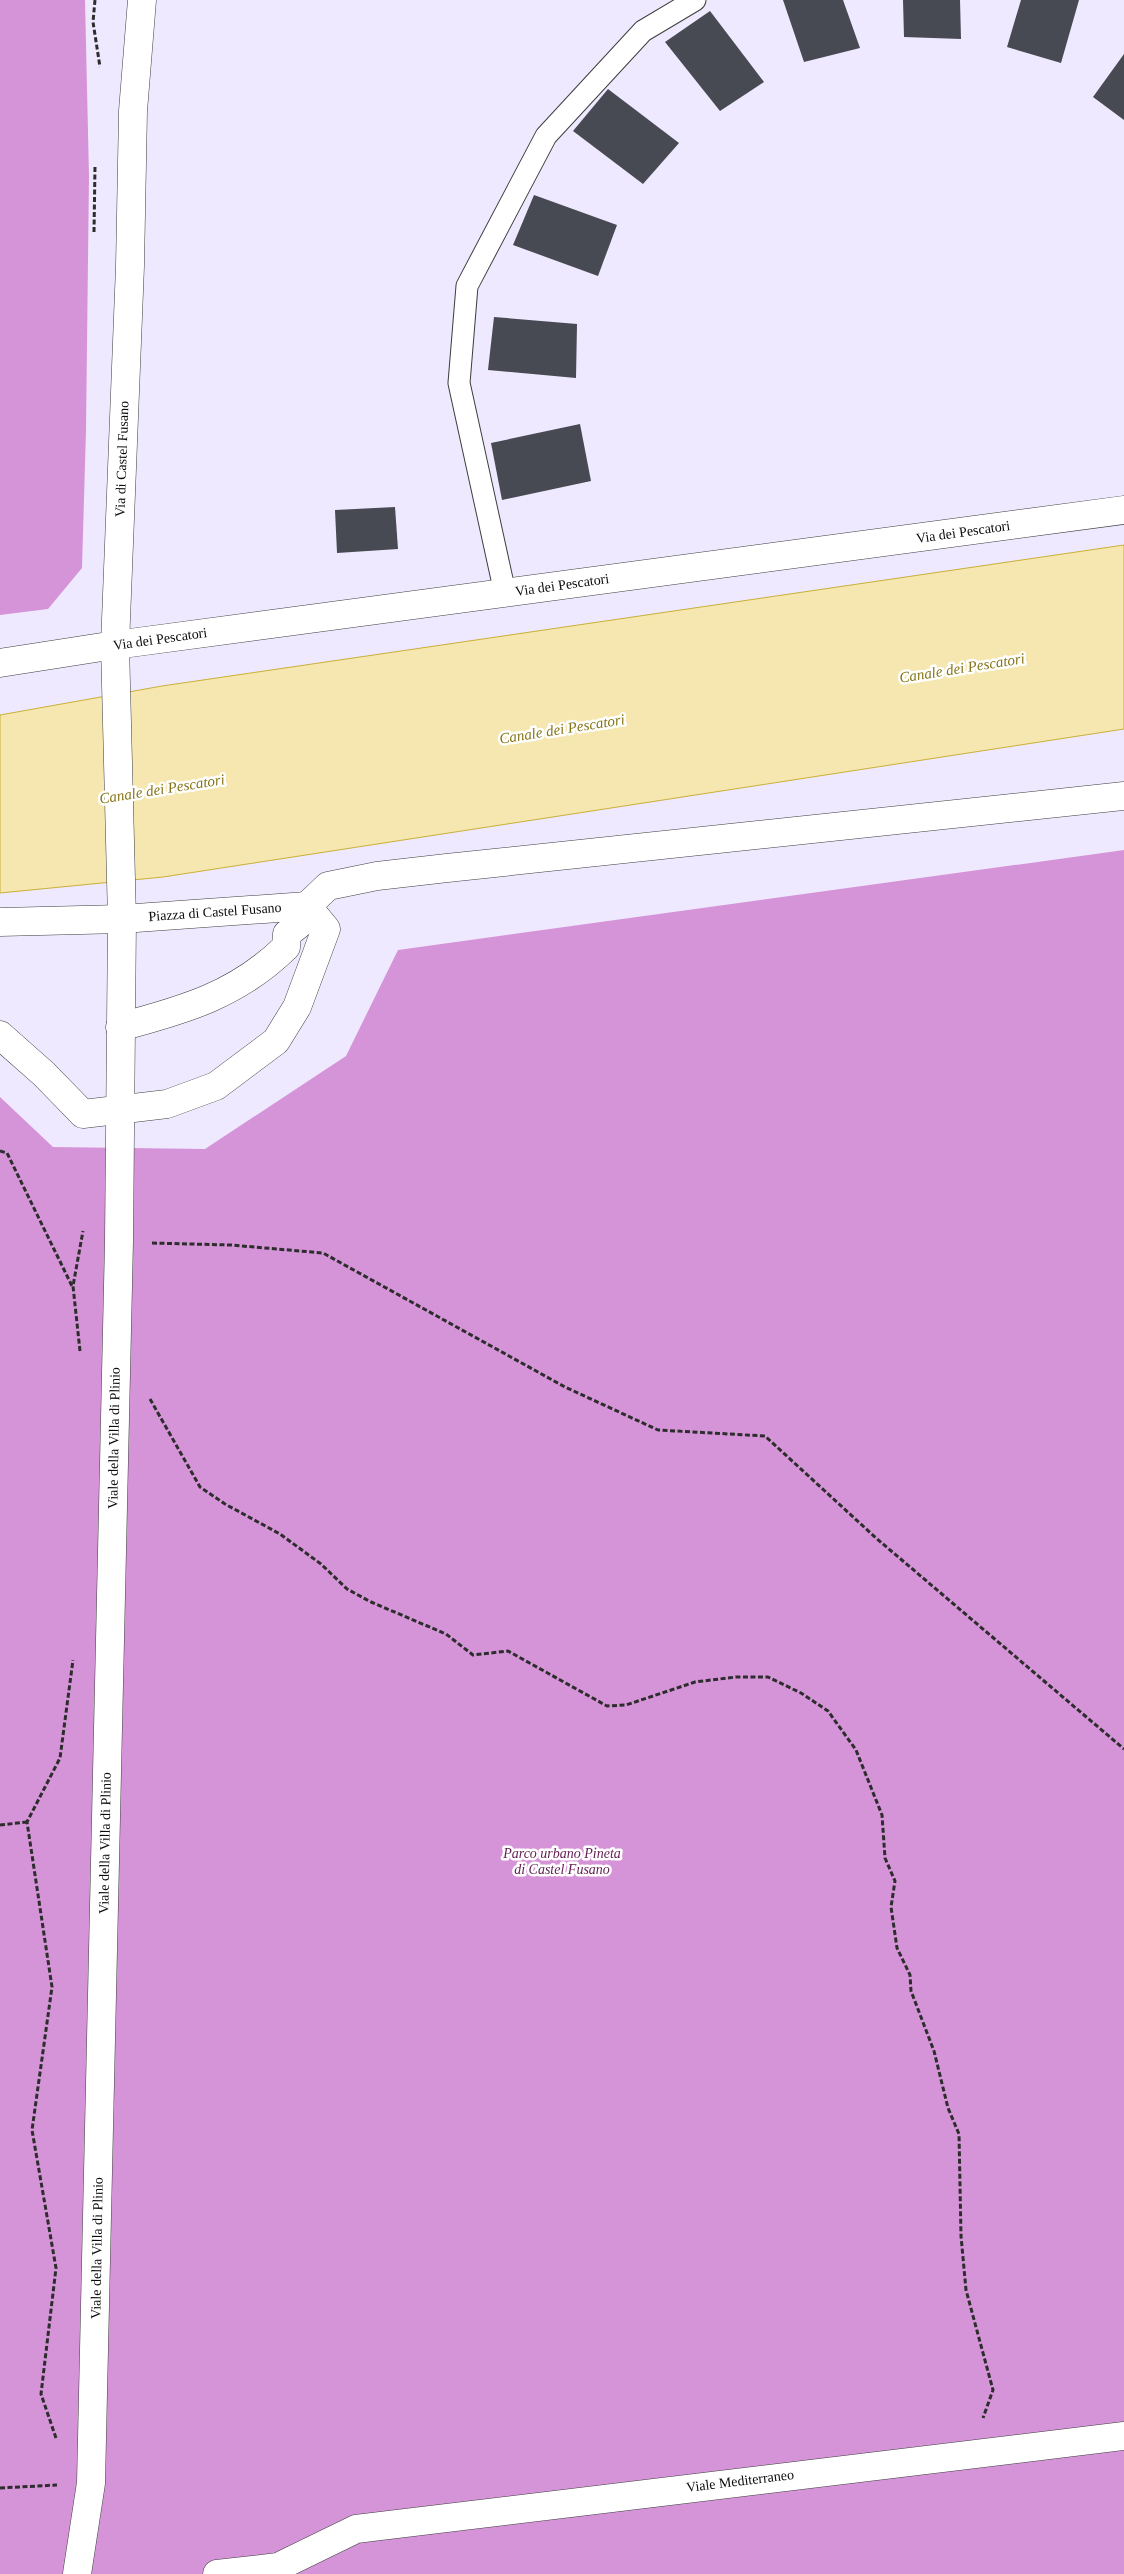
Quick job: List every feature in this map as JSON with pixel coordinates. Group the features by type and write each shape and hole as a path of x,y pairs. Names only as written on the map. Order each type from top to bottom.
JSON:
{"street":[{"name":"Via di Castel Fusano","path":"122,910 115,645 130,266 133,111 142,0"},
{"name":"Via dei Pescatori","path":"0,663 115,645 1124,510"},
{"path":"0,1035 44,1074 83,1114 167,1104 216,1086 276,1041 296,1007 326,929 307,906 328,886 377,876 1124,796"},
{"name":"Piazza di Castel Fusano","path":"0,922 122,910 307,906 303,921 287,934 286,947 245,980 216,997 184,1010 120,1027"},
{"path":"119,1110 122,910"},
{"name":"Viale della Villa di Plinio","path":"77,2574 91,2483 119,1241 119,1110"},
{"name":"Viale Mediterraneo","path":"217,2574 278,2567 356,2529 1004,2449 1124,2436"}],"lane":[{"path":"505,593 459,383 467,286 546,136 643,31 695,0"}],"path":[{"path":"0,1152 7,1153 73,1286"},
{"path":"81,1356 73,1286 84,1227"},
{"path":"119,1241 231,1245 323,1252 565,1387 658,1430 765,1436 876,1538 1124,1749"},
{"path":"115,1386 142,1389 151,1399 200,1487 225,1504 280,1534 321,1564 346,1589 371,1602 446,1634 473,1655 508,1651 558,1681 607,1706 626,1705 695,1682 736,1677 768,1677 801,1693 828,1711 856,1750 882,1815 885,1858 895,1881 891,1907 896,1948 910,1975 911,1991 934,2051 948,2108 959,2134 961,2236 966,2290 993,2390 982,2417 1004,2434 1004,2449"},
{"path":"57,2439 41,2394 56,2268 32,2130 52,1987 27,1822 60,1758 74,1650"},
{"path":"0,1825 27,1822"},
{"path":"0,2488 64,2485"}],"green space":[{"path":"0,0 85,0 89,176 86,430 82,568 48,609 0,615"},
{"name":"Parco urbano Pineta di Castel Fusano","path":"1124,850 1124,2574 0,2574 0,1097 53,1147 205,1149 346,1056 398,950"}],"water":[{"name":"Canale dei Pescatori","path":"1124,545 1124,729 163,877 0,893 0,715 162,686"}],"building":[{"path":"783,0 843,0 860,48 804,62"},
{"path":"903,0 960,0 961,39 904,37"},
{"path":"1021,0 1079,0 1061,63 1007,47"},
{"path":"710,11 764,82 720,111 665,42"},
{"path":"1124,54 1124,120 1093,97"},
{"path":"608,89 679,143 643,184 573,131"},
{"path":"534,195 617,225 598,276 513,245"},
{"path":"494,317 577,324 576,378 488,370"},
{"path":"580,424 591,481 502,500 491,443"},
{"path":"395,507 398,549 337,553 335,510"}]}
